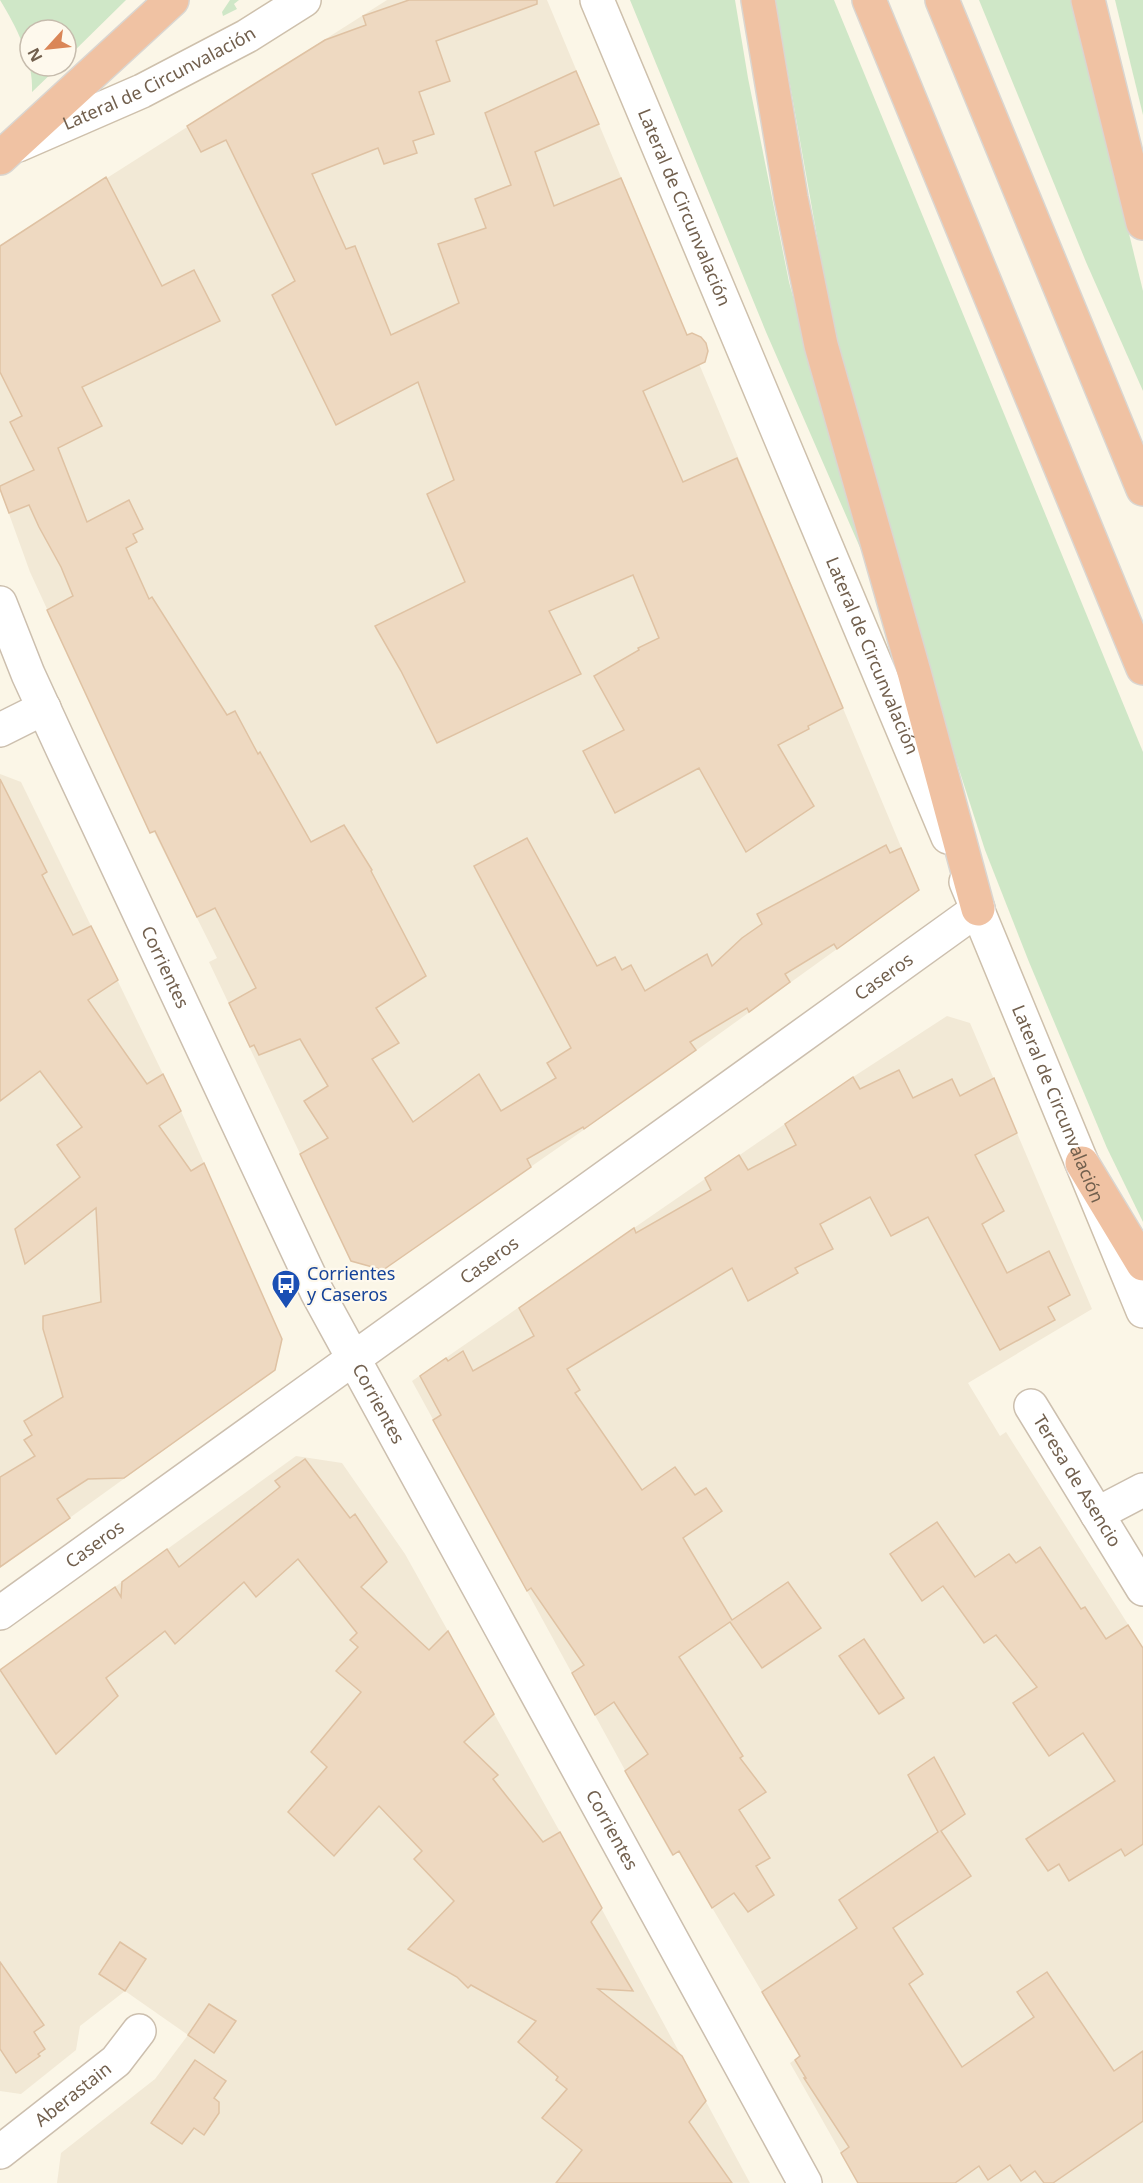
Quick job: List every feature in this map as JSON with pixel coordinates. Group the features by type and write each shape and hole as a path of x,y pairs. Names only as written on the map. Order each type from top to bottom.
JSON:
{"highway":[{"path":"5,153 172,0"},
{"path":"758,0 791,198 822,345 978,909"},
{"path":"869,0 1143,668"},
{"path":"942,0 1143,489"},
{"path":"1088,0 1143,223"},
{"path":"1082,1163 1143,1263"}],"street":[{"name":"Lateral de Circunvalación","path":"5,153 142,91 247,36 304,0"},
{"name":"Lateral de Circunvalación","path":"597,0 978,909 1143,1311"},
{"name":"Corrientes","path":"0,603 28,674 316,1292 805,2183"},
{"path":"0,730 44,708"},
{"name":"Caseros","path":"0,1613 978,909"},
{"name":"Teresa de Asencio","path":"1031,1406 1143,1589"},
{"path":"1097,1514 1143,1490"},
{"name":"Aberastain","path":"0,2152 116,2061 139,2031"}],"shaded area":[{"path":"387,0 547,0 919,890 658,1078 383,1270 351,1261 209,962 217,958 154,832 150,833 30,572 0,489 0,246"},
{"path":"0,774 21,782 181,1111 282,1339 275,1370 0,1568"},
{"path":"947,1016 970,1023 1092,1309 968,1383 1000,1436 1006,1432 1143,1648 1143,2183 858,2183 790,2063 800,2056 679,1852 672,1856 412,1381 853,1077"},
{"path":"296,1456 342,1463 405,1554 560,1832 750,2183 57,2183 61,2153 155,2079 188,2035 125,1991 80,2026 76,2050 21,2094 0,2091 0,1670"}],"green space":[{"path":"0,0 126,0 78,47 78,18 18,18 18,32"},
{"path":"230,0 239,0 234,4 237,9 223,16 222,12"},
{"path":"630,0 735,0 748,78 789,282 865,559 766,332"},
{"path":"775,0 834,0 1143,752 1143,1222 1107,1148 1029,962 985,850 955,757 853,404 831,315"},
{"path":"979,0 1072,0 1143,291 1143,391 1086,262"},
{"path":"1115,0 1143,0 1143,115"},
{"path":"32,78 47,78 32,92"}],"building":[{"path":"409,0 537,0 537,4 436,41 450,81 419,92 434,134 413,141 417,153 384,164 378,148 312,174 346,249 355,246 391,335 459,303 438,244 486,228 475,199 511,185 485,113 576,71 599,124 535,152 554,206 621,178 687,335 692,333 701,337 708,351 705,362 643,391 683,482 737,458 843,708 778,745 814,806 746,852 699,768 615,813 583,751 624,730 594,676 639,650 638,648 659,638 633,575 549,611 581,674 437,743 401,671 375,626 465,582 427,494 454,480 418,382 336,425 272,295 295,281 226,140 201,152 187,126 325,40 366,25 363,16"},
{"path":"106,177 162,286 194,270 220,321 82,387 102,426 58,448 87,522 129,500 143,529 133,534 137,542 126,548 149,599 152,597 227,715 235,711 311,842 344,825 372,870 426,976 376,1008 399,1043 372,1059 413,1122 479,1074 501,1111 556,1078 547,1063 571,1048 474,866 527,838 597,966 615,957 622,970 631,965 645,991 707,954 712,966 742,938 762,924 757,914 886,845 890,853 901,848 919,890 837,949 834,944 785,974 790,982 749,1012 747,1008 690,1042 696,1050 584,1129 583,1127 527,1159 531,1167 383,1270 351,1261 300,1154 328,1138 304,1101 328,1086 300,1039 259,1055 254,1045 250,1047 229,1003 256,988 215,908 197,917 155,831 150,833 47,610 73,596 61,567 29,505 9,513 0,489 0,486 34,470 10,422 22,416 0,372 0,246"},
{"path":"0,779 47,872 42,875 73,935 91,926 118,980 88,1000 147,1084 163,1074 181,1111 159,1126 191,1171 204,1163 282,1339 275,1370 124,1478 88,1479 57,1499 70,1518 0,1567 0,1477 35,1456 24,1440 32,1435 24,1421 63,1397 43,1329 43,1316 101,1302 96,1208 25,1264 15,1229 80,1177 57,1145 82,1127 40,1071 0,1101"},
{"path":"899,1070 913,1098 952,1079 960,1096 994,1078 1017,1133 975,1155 1004,1211 982,1224 1007,1273 1049,1251 1070,1295 1048,1307 1055,1320 1000,1350 928,1217 891,1236 870,1197 820,1224 833,1249 795,1268 798,1273 748,1301 732,1268 567,1369 580,1390 575,1393 642,1490 675,1467 695,1495 706,1488 722,1511 683,1538 732,1620 788,1582 821,1628 762,1668 730,1622 679,1657 743,1756 740,1758 766,1792 739,1810 770,1858 756,1866 774,1895 748,1912 734,1893 712,1908 679,1851 673,1855 625,1771 648,1754 614,1702 595,1715 572,1673 584,1665 531,1588 527,1591 433,1420 441,1415 420,1376 446,1358 448,1361 463,1351 473,1371 534,1336 519,1308 634,1228 636,1233 711,1190 705,1178 739,1155 748,1170 796,1145 785,1124 853,1077 860,1089"},
{"path":"305,1459 350,1518 355,1514 387,1562 361,1587 429,1650 448,1631 494,1714 464,1742 498,1775 493,1779 543,1842 560,1832 602,1908 591,1922 633,1991 598,1989 682,2056 706,2101 689,2122 732,2183 556,2183 582,2150 542,2118 567,2089 556,2080 558,2077 518,2042 536,2021 471,1985 468,1988 457,1977 408,1949 454,1901 414,1859 422,1851 379,1806 334,1856 288,1812 327,1767 311,1752 361,1692 336,1671 358,1647 350,1640 357,1633 298,1559 256,1597 244,1582 175,1644 165,1631 106,1678 118,1696 56,1754 0,1670 115,1587 121,1597 122,1582 167,1549 179,1567 280,1487 275,1481"},
{"path":"937,1522 975,1577 1009,1554 1016,1563 1040,1547 1081,1609 1085,1607 1106,1639 1128,1625 1143,1648 1143,1844 1125,1856 1121,1849 1069,1881 1059,1864 1048,1871 1026,1839 1115,1781 1083,1733 1049,1756 1013,1703 1037,1687 996,1635 984,1643 943,1586 922,1601 890,1554"},
{"path":"864,1639 904,1698 879,1714 839,1656"},
{"path":"934,1757 965,1814 941,1831 971,1876 893,1928 923,1974 909,1984 962,2067 1034,2017 1017,1992 1047,1972 1114,2071 1143,2051 1143,2121 1053,2183 1044,2183 1035,2171 1021,2181 1010,2165 988,2180 979,2166 955,2183 858,2183 841,2153 849,2147 804,2078 806,2078 795,2060 800,2056 762,1992 857,1928 839,1900 938,1832 908,1775"},
{"path":"120,1942 146,1959 125,1991 99,1974"},
{"path":"0,1962 44,2025 34,2032 45,2049 38,2054 40,2056 16,2073 0,2049"},
{"path":"209,2004 236,2021 214,2053 188,2035"},
{"path":"195,2060 226,2081 214,2098 219,2102 219,2113 204,2135 194,2128 182,2144 151,2123"}],"place":[{"name":"Corrientes y Caseros","path":"286,1310"}]}
